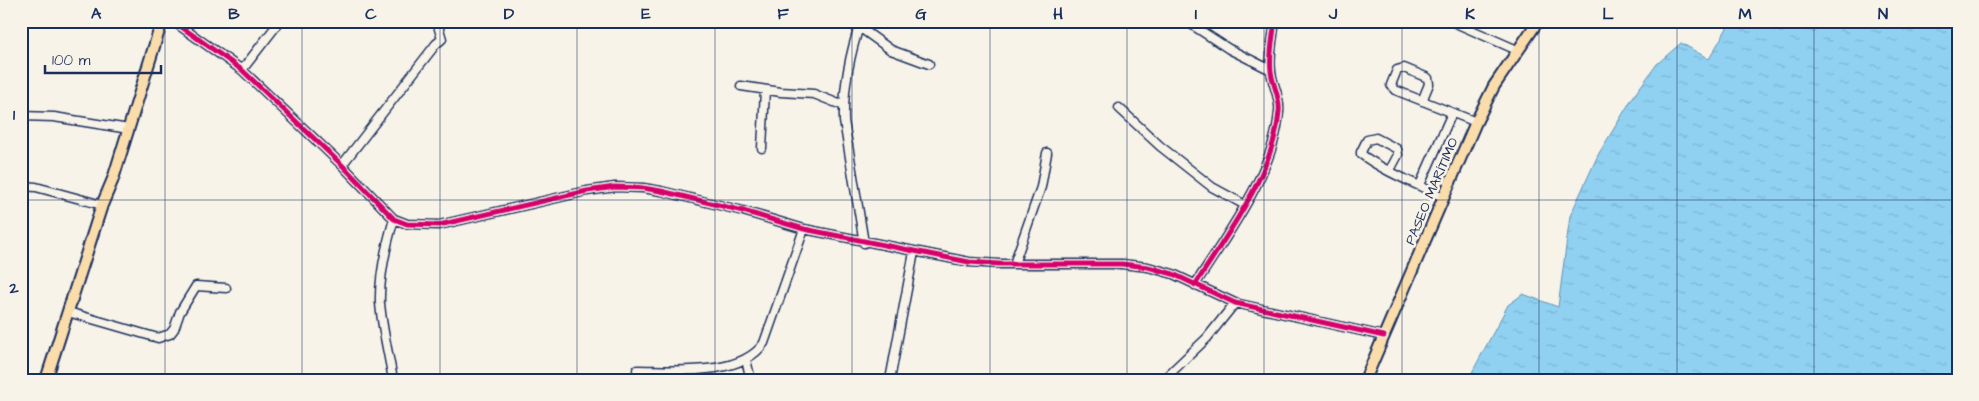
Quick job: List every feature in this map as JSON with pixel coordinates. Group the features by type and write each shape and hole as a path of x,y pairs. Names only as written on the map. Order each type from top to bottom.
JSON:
{"main road":[{"path":"46,380 102,204 113,179 162,21"},
{"name":"PASEO MARÍTIMO","path":"1365,380 1476,122 1494,86 1538,21"}],"street":[{"path":"173,21 242,70 342,165 394,220 407,224 439,225 587,191 629,187 660,191 804,229 969,262 1122,264 1148,267 1173,274 1235,303 1384,336"},
{"path":"242,70 280,21"},
{"path":"851,21 860,24 890,50 929,64"},
{"path":"1186,21 1228,48 1271,70"},
{"path":"1196,285 1245,205 1267,160 1277,130 1280,108 1271,70 1274,21"},
{"path":"1451,21 1517,50"},
{"path":"860,24 844,106 846,131 864,242"},
{"path":"342,165 436,44 442,39 440,29"},
{"path":"1422,101 1430,84 1428,78 1404,68 1397,70 1391,85 1392,88 1422,101 1476,122"},
{"path":"741,86 814,94 844,106"},
{"path":"762,148 766,90"},
{"path":"1119,108 1160,146 1212,187 1245,205"},
{"path":"1420,185 1452,113"},
{"path":"21,116 54,116 129,129"},
{"path":"1390,170 1398,155 1397,149 1376,138 1367,140 1361,154 1390,170 1443,197"},
{"path":"1014,264 1041,187 1047,152"},
{"path":"21,186 36,187 102,204"},
{"path":"393,380 380,304 380,289 385,252 394,220"},
{"path":"637,370 704,369 746,360 758,351 764,343 804,229"},
{"path":"890,380 914,252"},
{"path":"68,312 158,338 170,334 180,312 196,286 226,288"},
{"path":"1164,380 1207,338 1235,303"},
{"path":"746,360 751,380"}],"water":[{"path":"1731,21 1958,21 1958,380 1468,380 1508,305 1523,294 1558,307 1570,216 1598,155 1633,97 1657,64 1681,43 1709,59"}],"cycle path":[{"path":"173,21 242,70 342,165 394,219 407,224 439,225 587,191 615,187 643,188 743,211 804,229 969,262 999,264 1122,264 1148,267 1173,274 1235,303 1384,336"},
{"path":"1195,285 1234,224 1259,180 1275,135 1279,107 1270,59 1275,21"}]}
